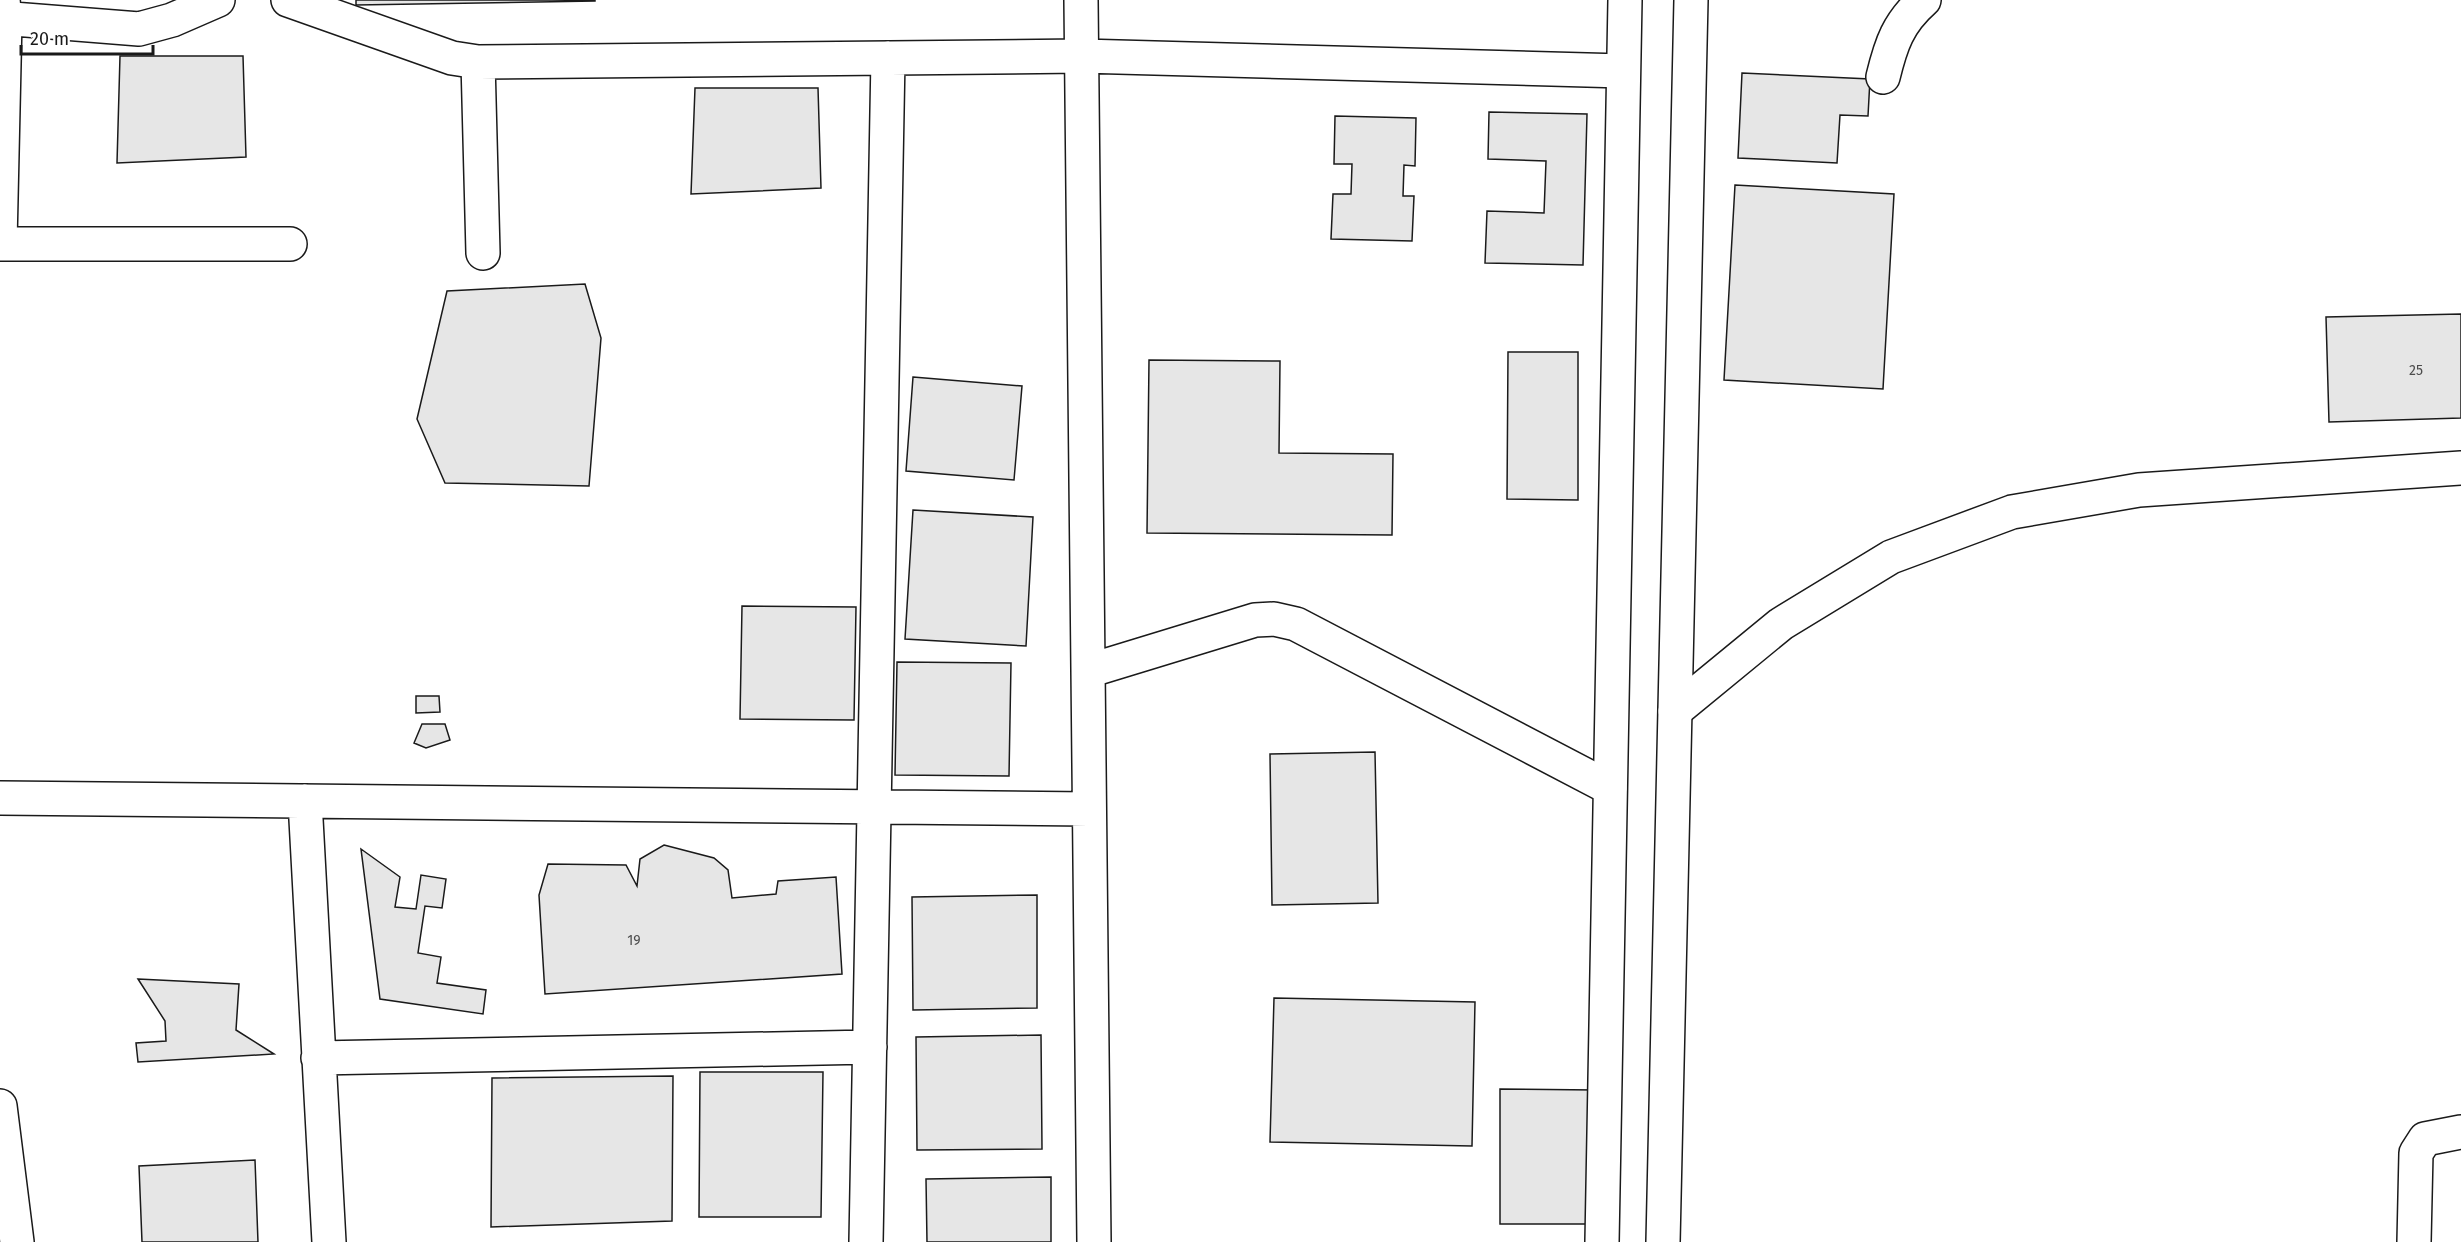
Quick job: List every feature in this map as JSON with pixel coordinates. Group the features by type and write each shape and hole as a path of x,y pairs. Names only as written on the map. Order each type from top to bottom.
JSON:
{"street":[{"path":"218,0 172,20 140,29 3,12 0,243 290,244"},
{"path":"288,0 452,58 478,62 1082,56 1623,71"},
{"path":"1081,0 1094,1242"},
{"path":"1602,1242 1625,0"},
{"path":"1663,1242 1691,0"},
{"path":"1884,77 1891,43 1909,13 1924,0"},
{"path":"866,1242 888,58"},
{"path":"478,62 483,253"},
{"path":"1675,711 1781,624 1891,557 2012,512 2139,490 2461,468"},
{"path":"1088,671 1255,620 1274,620 1296,624 1610,788"},
{"path":"0,798 1089,809"},
{"path":"305,801 329,1242"},
{"path":"318,1058 870,1047"},
{"path":"0,1106 17,1242"},
{"path":"2414,1242 2416,1153 2425,1139 2461,1132"}],"building":[{"path":"356,0 595,0 595,1 356,5"},
{"path":"120,56 243,56 246,157 117,163"},
{"path":"1742,73 1870,79 1868,116 1840,115 1837,163 1738,158"},
{"path":"695,88 818,88 821,188 691,194"},
{"path":"1489,112 1587,114 1583,265 1485,263 1487,211 1544,213 1546,161 1488,159"},
{"path":"1335,116 1416,118 1415,166 1404,165 1403,196 1414,196 1412,241 1331,239 1333,194 1351,194 1352,164 1334,164"},
{"path":"1735,185 1894,194 1883,389 1724,380"},
{"path":"585,284 601,338 589,486 445,483 417,419 447,291"},
{"path":"2461,314 2461,418 2329,422 2326,317"},
{"path":"1508,352 1578,352 1578,500 1507,499"},
{"path":"1149,360 1280,361 1279,453 1393,454 1392,535 1147,533"},
{"path":"913,377 1022,386 1014,480 906,471"},
{"path":"913,510 1033,517 1026,646 905,639"},
{"path":"742,606 856,607 854,720 740,719"},
{"path":"897,662 1011,663 1009,776 895,775"},
{"path":"416,696 439,696 440,712 416,713"},
{"path":"422,724 445,724 450,740 426,748 414,743"},
{"path":"1375,752 1378,903 1272,905 1270,754"},
{"path":"664,845 714,858 728,870 732,898 776,894 778,881 836,877 842,974 545,994 539,895 548,864 626,865 637,886 640,859"},
{"path":"361,849 400,877 395,907 416,909 421,875 446,879 442,908 425,906 418,953 441,957 437,983 486,990 483,1014 380,999"},
{"path":"1037,895 1037,1008 913,1010 912,897"},
{"path":"138,979 239,984 236,1030 274,1054 138,1062 136,1043 166,1041 165,1021"},
{"path":"1274,998 1475,1002 1472,1146 1270,1142"},
{"path":"1041,1035 1042,1149 917,1150 916,1037"},
{"path":"700,1072 823,1072 821,1217 699,1217"},
{"path":"673,1076 672,1221 491,1227 492,1078"},
{"path":"1500,1089 1595,1090 1595,1224 1500,1224"},
{"path":"255,1160 258,1242 142,1242 139,1166"},
{"path":"1051,1177 1051,1242 927,1242 926,1179"}]}
